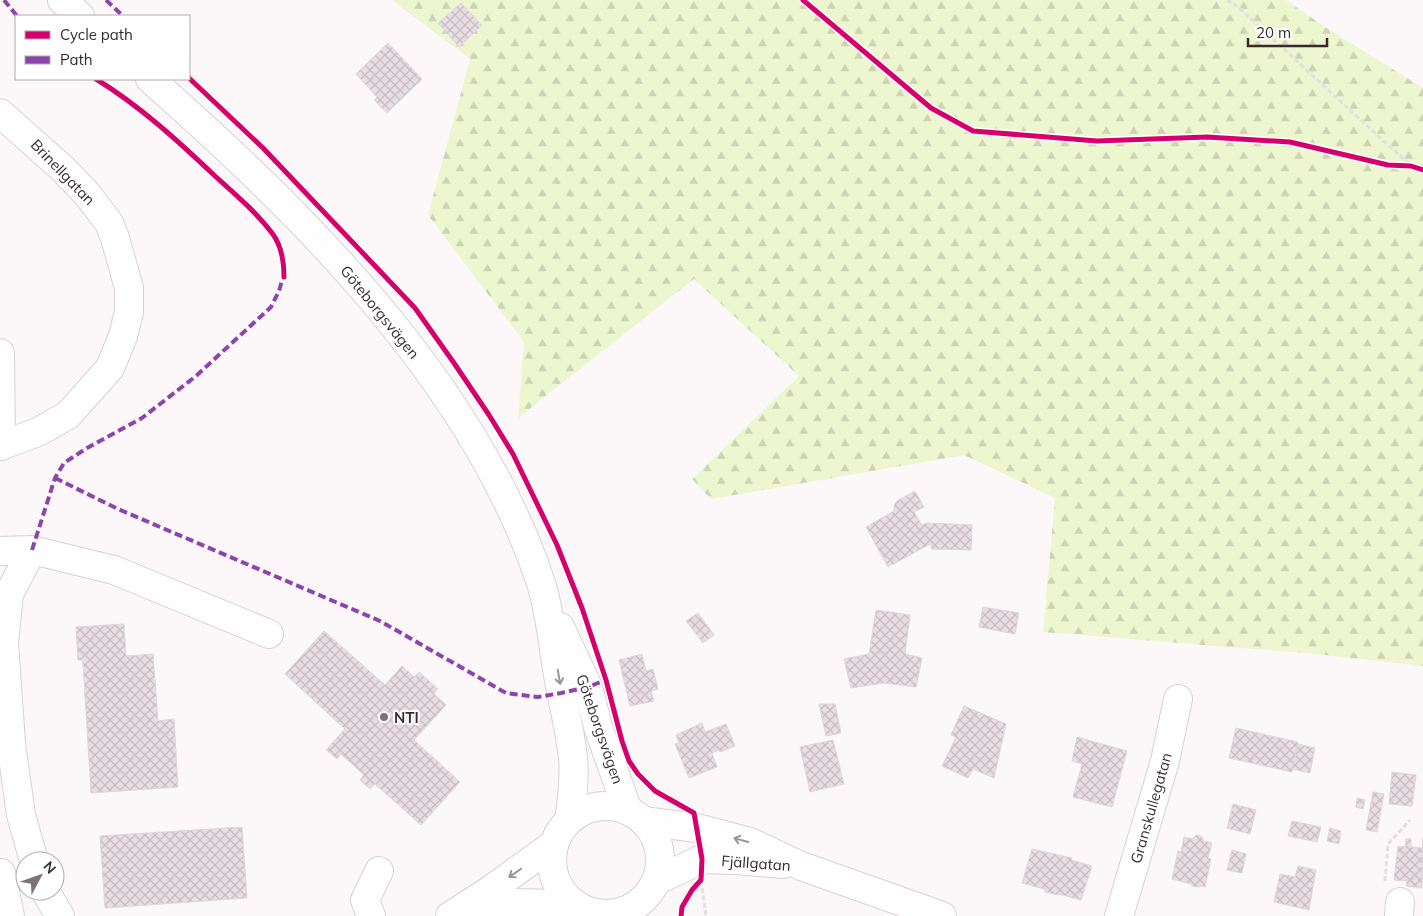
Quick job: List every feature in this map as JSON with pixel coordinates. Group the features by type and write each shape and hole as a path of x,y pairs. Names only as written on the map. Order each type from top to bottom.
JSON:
{"street":[{"path":"62,0 79,15"},
{"name":"Göteborgsvägen","path":"151,80 251,171 326,246 392,324 440,388 482,455 513,512 544,594 588,687 598,727 635,816"},
{"name":"Brinellgatan","path":"0,113 63,169 87,194 104,217 115,238 129,288 128,312 123,336 110,368 68,414 38,432 0,446 0,353"},
{"path":"31,851 21,815 11,743 4,643 9,594 32,550"},
{"path":"0,551 32,550 114,570 269,634"},
{"name":"Göteborgsvägen","path":"544,594 573,759 573,792 569,820"},
{"name":"Granskullegatan","path":"1119,916 1165,761 1178,699"},
{"path":"451,916 507,903 581,910 601,914 620,912 637,904 650,896 660,862 658,844 654,836 635,816 610,806 592,807 569,820 557,835 552,861 555,878 563,893 581,910"},
{"name":"Fjällgatan","path":"635,816 697,828 750,842 892,907 942,916"},
{"path":"451,916 554,844"},
{"name":"Fjällgatan","path":"650,896 702,859 802,866"},
{"path":"371,916 365,900 379,871"},
{"path":"1,873 10,916"},
{"path":"51,901 59,916"}],"path":[{"path":"1228,0 1238,7 1411,166"},
{"path":"1400,909 1384,887 1388,844 1410,820"},
{"path":"701,880 706,916"}],"green space":[{"path":"392,0 1286,0 1322,25 1423,88 1423,666 1316,654 1043,632 1055,498 964,455 711,499 692,479 799,376 694,279 518,418 524,342 428,215 470,59"}],"building":[{"path":"461,3 482,25 459,47 438,23"},
{"path":"388,43 422,79 387,113 374,100 377,97 356,74"},
{"path":"915,491 924,507 914,512 922,525 927,523 972,525 971,550 932,549 930,544 888,567 866,527 894,511 894,505 897,501"},
{"path":"983,607 1019,613 1015,634 979,627"},
{"path":"876,610 910,615 905,654 922,658 916,687 884,683 851,688 844,659 869,654"},
{"path":"698,613 714,635 703,643 686,621"},
{"path":"124,624 126,656 153,654 158,721 174,719 178,787 91,793 83,663 82,660 78,660 76,627"},
{"name":"NTI","path":"324,631 385,685 402,666 414,677 419,672 438,689 434,694 446,705 414,740 460,782 421,825 375,784 370,789 360,780 364,775 341,754 337,759 326,750 345,729 285,674"},
{"path":"642,654 646,671 653,669 658,689 651,691 654,701 630,706 619,660"},
{"path":"819,704 835,704 841,733 826,736"},
{"path":"964,706 1006,724 994,778 973,769 968,778 942,766 956,737 951,735"},
{"path":"702,723 705,732 726,724 735,746 712,753 717,767 689,778 675,744 679,743 676,735"},
{"path":"1236,728 1298,742 1292,772 1229,758"},
{"path":"1077,737 1127,751 1112,807 1073,797 1082,764 1072,761"},
{"path":"833,740 844,784 810,792 800,747"},
{"path":"1298,744 1315,748 1310,773 1292,769"},
{"path":"1392,772 1416,775 1412,806 1389,804"},
{"path":"1373,792 1384,794 1377,832 1366,830"},
{"path":"1357,798 1365,800 1363,809 1356,807"},
{"path":"1233,804 1256,810 1250,834 1227,828"},
{"path":"1292,821 1321,827 1317,842 1288,836"},
{"path":"242,827 247,898 105,908 100,836"},
{"path":"1330,828 1341,831 1339,844 1327,841"},
{"path":"1199,835 1204,841 1212,843 1208,858 1211,859 1205,887 1192,886 1191,884 1172,879 1178,851 1181,852 1184,837 1192,839"},
{"path":"1423,837 1422,888 1406,886 1407,881 1394,880 1398,846 1405,847 1406,839 1411,839 1411,847 1422,848"},
{"path":"1032,849 1072,858 1071,860 1092,866 1081,900 1045,892 1044,889 1022,883"},
{"path":"1232,850 1246,854 1242,873 1227,870"},
{"path":"1298,866 1316,870 1309,910 1274,902 1280,874 1295,877"}],"marked path":[{"path":"4,0 16,15"},
{"path":"106,0 122,15"},
{"path":"32,550 55,478 64,463 142,418 196,376 271,307 279,291 284,273"},
{"path":"55,478 118,509 380,621 506,693 538,697 588,687 606,680"}],"cycle path":[{"path":"803,0 931,108 973,131 1097,141 1207,137 1290,142 1388,165 1411,166 1423,170"},
{"path":"190,79 263,148 415,308 489,415 513,454 557,545 582,608 606,680 629,761 638,774 655,791 694,813 702,859 701,880 692,890 682,907 681,916"},
{"path":"98,80 158,124 238,196 259,218 278,243 283,259 284,277"}],"place":[{"name":"NTI","path":"384,717"}]}
